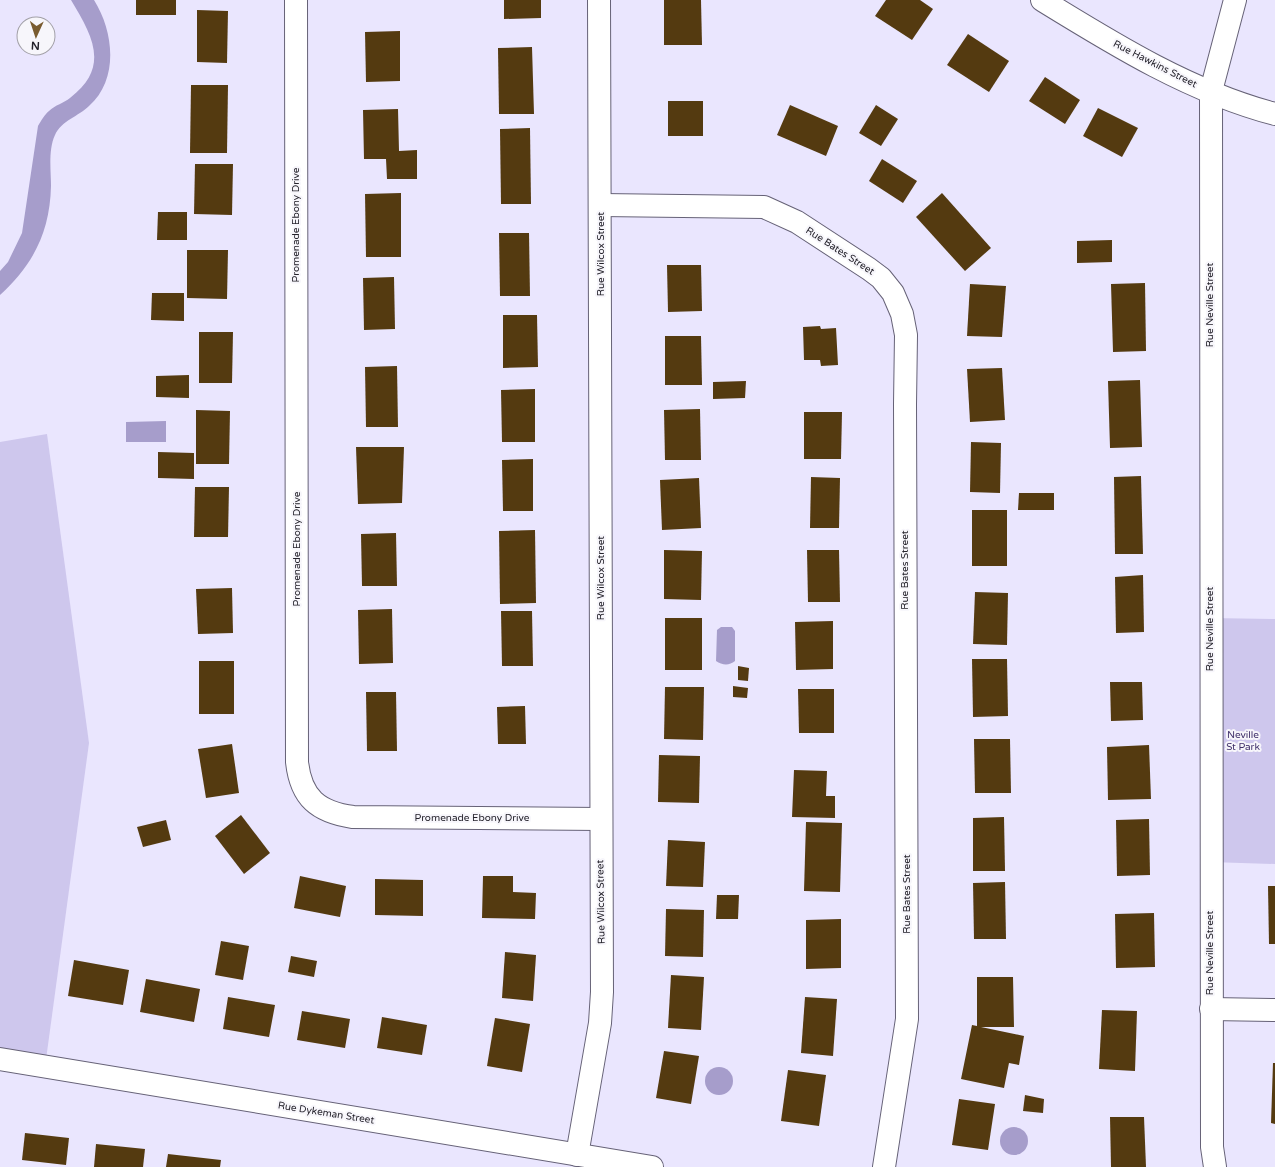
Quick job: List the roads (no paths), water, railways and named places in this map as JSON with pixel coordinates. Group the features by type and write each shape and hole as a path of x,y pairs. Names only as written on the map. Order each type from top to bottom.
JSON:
{"street":[{"name":"Promenade Ebony Drive","path":"296,0 297,762 299,775 304,788 319,807 336,815 353,817 601,819"},
{"name":"Rue Wilcox Street","path":"578,1155 600,1023 602,992 601,205 599,0"},
{"name":"Rue Hawkins Street","path":"1042,0 1131,54 1210,91 1275,114"},
{"name":"Rue Neville Street","path":"1215,1167 1212,1147 1211,1009 1210,91 1235,0"},
{"name":"Rue Bates Street","path":"601,205 764,207 797,222 870,269 881,278 893,293 902,314 906,335 907,1020 884,1167"},
{"path":"1211,1009 1275,1010"},
{"name":"Rue Dykeman Street","path":"0,1060 652,1167"}],"park label":[{"name":"Neville St Park","path":"1243,740"}]}
